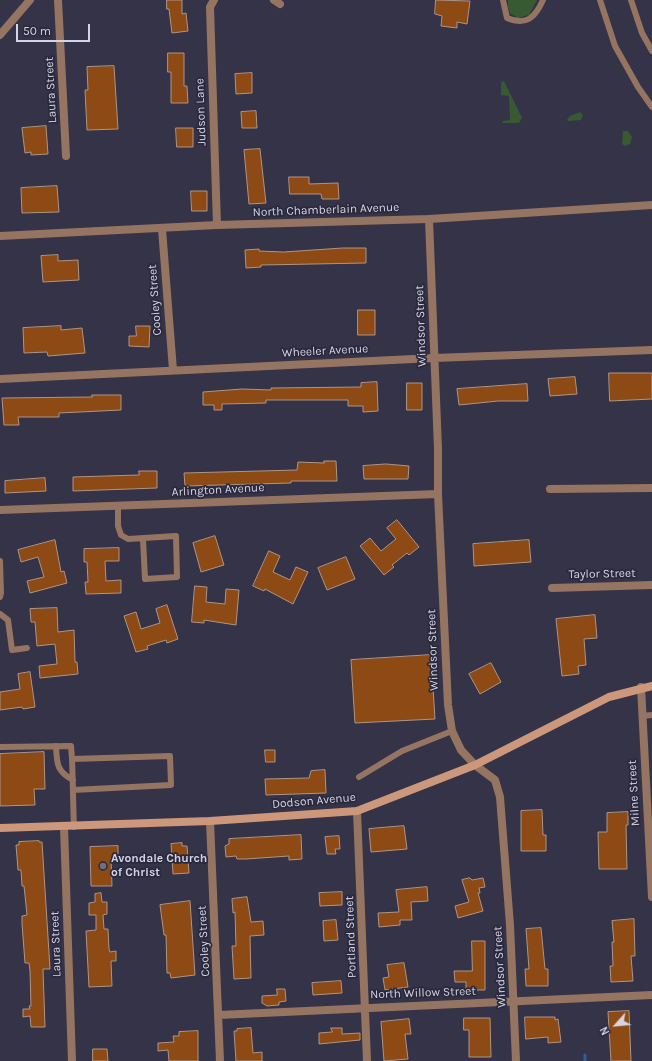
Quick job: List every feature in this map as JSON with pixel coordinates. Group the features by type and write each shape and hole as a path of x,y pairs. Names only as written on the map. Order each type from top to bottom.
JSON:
{"main road":[{"name":"Dodson Avenue","path":"0,828 74,827 210,821 357,811 475,765 609,697 641,687 652,686"}],"street":[{"path":"0,35 30,0"},
{"name":"Laura Street","path":"58,0 66,156"},
{"name":"Judson Lane","path":"214,0 210,7 218,225"},
{"name":"North Chamberlain Avenue","path":"0,236 218,225 429,219 652,205"},
{"name":"Windsor Street","path":"429,219 438,449 438,494 448,705 452,731 461,750 475,765 495,780 500,797 514,1002 516,1061"},
{"name":"Cooley Street","path":"162,229 173,370"},
{"name":"Wheeler Avenue","path":"0,379 434,358 652,350"},
{"path":"550,489 652,488"},
{"name":"Arlington Avenue","path":"0,510 438,494"},
{"name":"Taylor Street","path":"552,588 652,585"},
{"name":"Milne Street","path":"641,687 652,897"},
{"name":"Portland Street","path":"357,811 367,1061"},
{"name":"Cooley Street","path":"210,821 220,1061"},
{"name":"Laura Street","path":"64,827 72,1061"},
{"name":"North Willow Street","path":"219,1015 365,1007 652,996"}],"lane":[{"path":"503,0 507,18 518,23 530,19 539,8 543,0"},
{"path":"600,0 615,46 638,87 652,107"},
{"path":"631,0 642,33 652,51"},
{"path":"118,506 118,526 121,535 128,540 176,536 178,577 145,579 142,539"},
{"path":"0,561 0,597"},
{"path":"0,614 8,620 12,650 27,648"},
{"path":"642,716 652,715"},
{"path":"359,777 402,751 452,731"},
{"path":"56,746 58,766 62,774 73,780"},
{"path":"0,747 71,746 74,827"},
{"path":"72,759 170,756 171,785 73,790"}],"green space":[{"path":"508,0 537,0 529,15 518,18 510,13"},
{"path":"504,81 522,118 519,123 502,123 503,121 510,120 509,96 501,95 501,82"},
{"path":"580,112 583,115 581,120 567,120 570,116"},
{"path":"623,131 628,131 632,137 630,144 625,146 622,144"}],"building":[{"path":"167,0 182,0 182,14 186,13 188,31 172,33 169,9 167,9"},
{"path":"436,0 470,1 467,24 457,22 457,28 441,26 442,16 435,14"},
{"path":"168,53 184,53 184,86 187,86 188,103 171,103 171,72 168,72"},
{"path":"114,66 118,129 87,130 85,90 88,90 87,67"},
{"path":"252,73 252,93 236,94 235,74"},
{"path":"256,111 257,128 242,128 241,112"},
{"path":"46,126 48,154 31,155 31,152 25,153 22,128"},
{"path":"176,128 193,128 193,147 177,147"},
{"path":"260,149 266,203 249,204 244,150"},
{"path":"289,177 309,177 309,184 338,183 339,199 322,199 321,194 290,194"},
{"path":"57,186 59,212 22,213 21,188"},
{"path":"191,191 207,191 207,211 192,211"},
{"path":"366,248 366,263 261,265 261,267 246,268 245,250 259,249 259,251 283,252"},
{"path":"58,255 58,261 78,260 79,280 43,282 41,256"},
{"path":"358,310 375,310 375,335 358,335"},
{"path":"61,326 61,330 82,328 85,353 48,356 47,352 24,353 23,328"},
{"path":"136,326 150,326 149,347 129,346 129,336 136,336"},
{"path":"609,373 652,373 652,399 610,401"},
{"path":"575,377 577,394 550,396 548,379"},
{"path":"377,382 378,411 363,412 363,406 348,406 348,400 266,400 266,403 222,404 222,410 214,410 214,405 203,405 203,392 242,389 271,390 271,388 361,387 361,383"},
{"path":"407,383 422,383 422,410 407,410"},
{"path":"527,384 528,401 498,401 459,405 457,389"},
{"path":"92,395 121,395 121,410 59,413 59,417 18,417 19,425 4,425 2,398 92,397"},
{"path":"324,461 336,461 337,481 291,481 291,483 185,486 184,473 297,470 298,462 324,463"},
{"path":"386,464 409,466 408,479 364,479 363,466"},
{"path":"139,471 157,471 157,488 73,491 73,477 139,475"},
{"path":"45,478 46,491 5,493 5,481"},
{"path":"397,520 419,547 409,555 407,553 392,565 394,567 384,575 360,546 370,538 381,551 396,539 387,528"},
{"path":"215,536 224,565 201,572 193,543"},
{"path":"55,540 61,572 64,571 67,583 30,593 27,581 44,577 38,557 21,562 18,550"},
{"path":"529,540 531,562 474,566 473,544"},
{"path":"119,548 119,561 105,561 106,581 121,580 121,593 86,594 85,582 88,582 87,562 84,562 84,549"},
{"path":"269,551 280,556 273,572 290,580 296,567 308,572 293,604 265,589 264,591 253,586"},
{"path":"346,557 355,579 327,590 318,568"},
{"path":"195,586 207,587 206,602 225,604 226,589 239,590 236,625 204,620 204,623 192,622"},
{"path":"167,605 178,639 167,643 166,640 147,646 148,649 136,652 124,616 136,612 141,629 160,623 156,609"},
{"path":"57,608 58,632 74,630 75,662 77,662 78,674 40,678 39,666 57,664 55,644 37,646 35,622 31,622 30,609"},
{"path":"595,615 597,638 584,639 586,665 578,666 579,674 562,676 556,619"},
{"path":"431,655 435,719 355,723 351,660"},
{"path":"491,663 501,682 480,694 469,674"},
{"path":"30,672 35,707 0,710 0,692 20,689 18,674"},
{"path":"265,750 275,750 275,762 266,762"},
{"path":"44,752 45,789 34,789 35,805 0,806 0,754"},
{"path":"325,770 326,793 266,795 265,779 309,778 311,771"},
{"path":"542,810 543,835 546,835 546,851 521,851 521,811"},
{"path":"628,812 628,825 626,825 627,869 599,869 598,832 607,832 607,813"},
{"path":"404,826 407,849 371,852 369,829"},
{"path":"301,835 302,859 289,860 289,856 246,859 237,859 236,856 226,857 225,846 229,844 229,839"},
{"path":"339,836 340,849 335,849 336,854 327,854 325,837"},
{"path":"19,842 42,842 50,969 43,969 45,1027 31,1027 30,1016 23,1017 23,1009 30,1009 29,1006 31,1006 30,971 29,963 25,963 22,916 27,915 21,870 18,870 16,845 19,845"},
{"path":"182,843 182,846 187,846 189,873 173,874 171,844"},
{"path":"118,846 118,858 111,858 112,886 91,886 90,847"},
{"path":"470,878 472,880 483,878 485,887 479,888 480,893 478,893 483,911 458,918 455,906 469,902 462,880"},
{"path":"427,887 428,901 411,902 412,920 400,920 400,925 379,927 378,913 399,912 396,890"},
{"path":"342,892 342,905 320,906 319,893"},
{"path":"101,893 102,902 107,902 107,914 103,915 104,929 108,929 109,949 110,952 116,951 116,961 111,961 112,986 89,987 86,931 96,930 96,915 89,915 89,903 95,902 95,894"},
{"path":"247,897 251,922 263,921 264,935 250,936 251,978 234,979 232,946 236,946 235,912 233,913 232,899"},
{"path":"190,901 195,975 171,978 170,973 167,973 166,935 164,935 160,905"},
{"path":"634,919 635,956 631,956 633,981 611,982 610,966 613,966 612,942 614,942 612,921"},
{"path":"336,920 338,940 324,941 323,921"},
{"path":"541,928 545,969 548,969 548,986 526,986 525,969 529,969 526,929"},
{"path":"472,941 485,941 485,990 466,990 466,982 455,982 454,971 472,971"},
{"path":"404,963 408,987 385,990 383,978 389,977 387,965"},
{"path":"341,981 342,993 313,995 312,983"},
{"path":"277,989 285,989 286,1001 279,1002 279,1005 267,1006 262,1003 262,996 277,995"},
{"path":"629,1011 631,1061 611,1061 608,1012"},
{"path":"525,1017 555,1017 555,1020 558,1019 561,1042 548,1043 548,1037 526,1039"},
{"path":"464,1018 490,1018 491,1057 469,1057 469,1030 464,1030"},
{"path":"409,1019 411,1034 405,1034 408,1059 384,1061 381,1022"},
{"path":"251,1028 253,1053 262,1052 262,1061 236,1061 234,1031 237,1031 237,1029"},
{"path":"331,1028 342,1028 342,1034 360,1033 360,1040 319,1044 319,1033 332,1032"},
{"path":"198,1031 198,1061 169,1061 168,1050 158,1051 158,1043 174,1042 173,1036 179,1036 179,1032"},
{"path":"93,1049 107,1049 108,1061 93,1061"}],"waterway":[{"path":"585,1055 585,1061"}],"place":[{"name":"Avondale Church of Christ","path":"103,866"}]}
